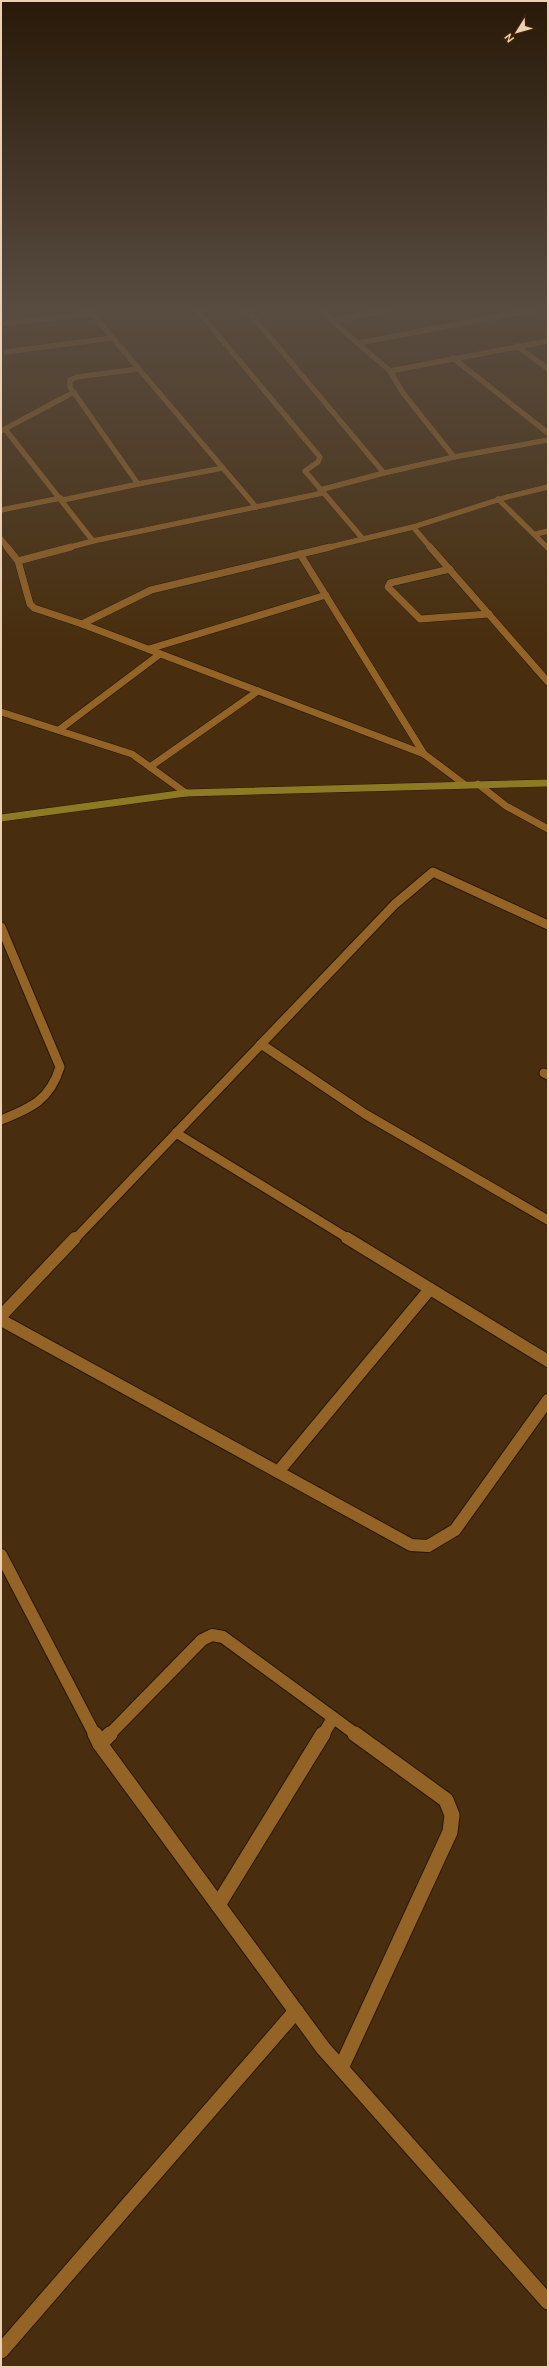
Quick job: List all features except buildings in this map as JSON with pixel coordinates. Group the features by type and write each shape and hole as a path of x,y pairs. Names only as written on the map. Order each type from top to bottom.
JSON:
{"street":[{"path":"21,421 3,430 62,499 93,540"},
{"path":"94,421 138,484"},
{"path":"182,421 256,507"},
{"path":"289,421 320,458 318,462 308,466 305,471 321,492 363,539"},
{"path":"340,421 384,473"},
{"path":"425,421 454,457"},
{"path":"532,421 548,433"},
{"path":"18,561 93,540 256,507 321,492 384,473 454,457 548,440"},
{"path":"1,510 223,468"},
{"path":"82,624 151,590 413,527 498,500 548,487"},
{"path":"498,500 536,534 548,548"},
{"path":"413,527 548,682"},
{"path":"536,534 548,531"},
{"path":"1,539 18,561 30,604 34,608 149,649 424,754 464,784"},
{"path":"300,554 424,754"},
{"path":"450,569 390,583 388,587 420,618 489,614"},
{"path":"149,649 326,595"},
{"path":"59,730 160,654"},
{"path":"150,767 258,691"},
{"path":"1,712 132,754 186,794"},
{"path":"1,818 186,794 464,784 548,783"},
{"path":"478,784 506,806 548,829"},
{"path":"1,1316 395,904 433,872 548,925"},
{"path":"1,927 60,1067 57,1082 46,1096 29,1109 1,1120"},
{"path":"261,1044 365,1114 548,1220"},
{"path":"176,1133 548,1361"},
{"path":"278,1472 430,1289"},
{"path":"1,1320 411,1546 428,1546 454,1530 548,1400"},
{"path":"1,1555 100,1744 323,2048 548,2302"},
{"path":"100,1744 202,1640 212,1635 223,1637 446,1800 452,1815 450,1832 341,2068"},
{"path":"218,1905 333,1718"},
{"path":"1,2351 296,2011"}]}
